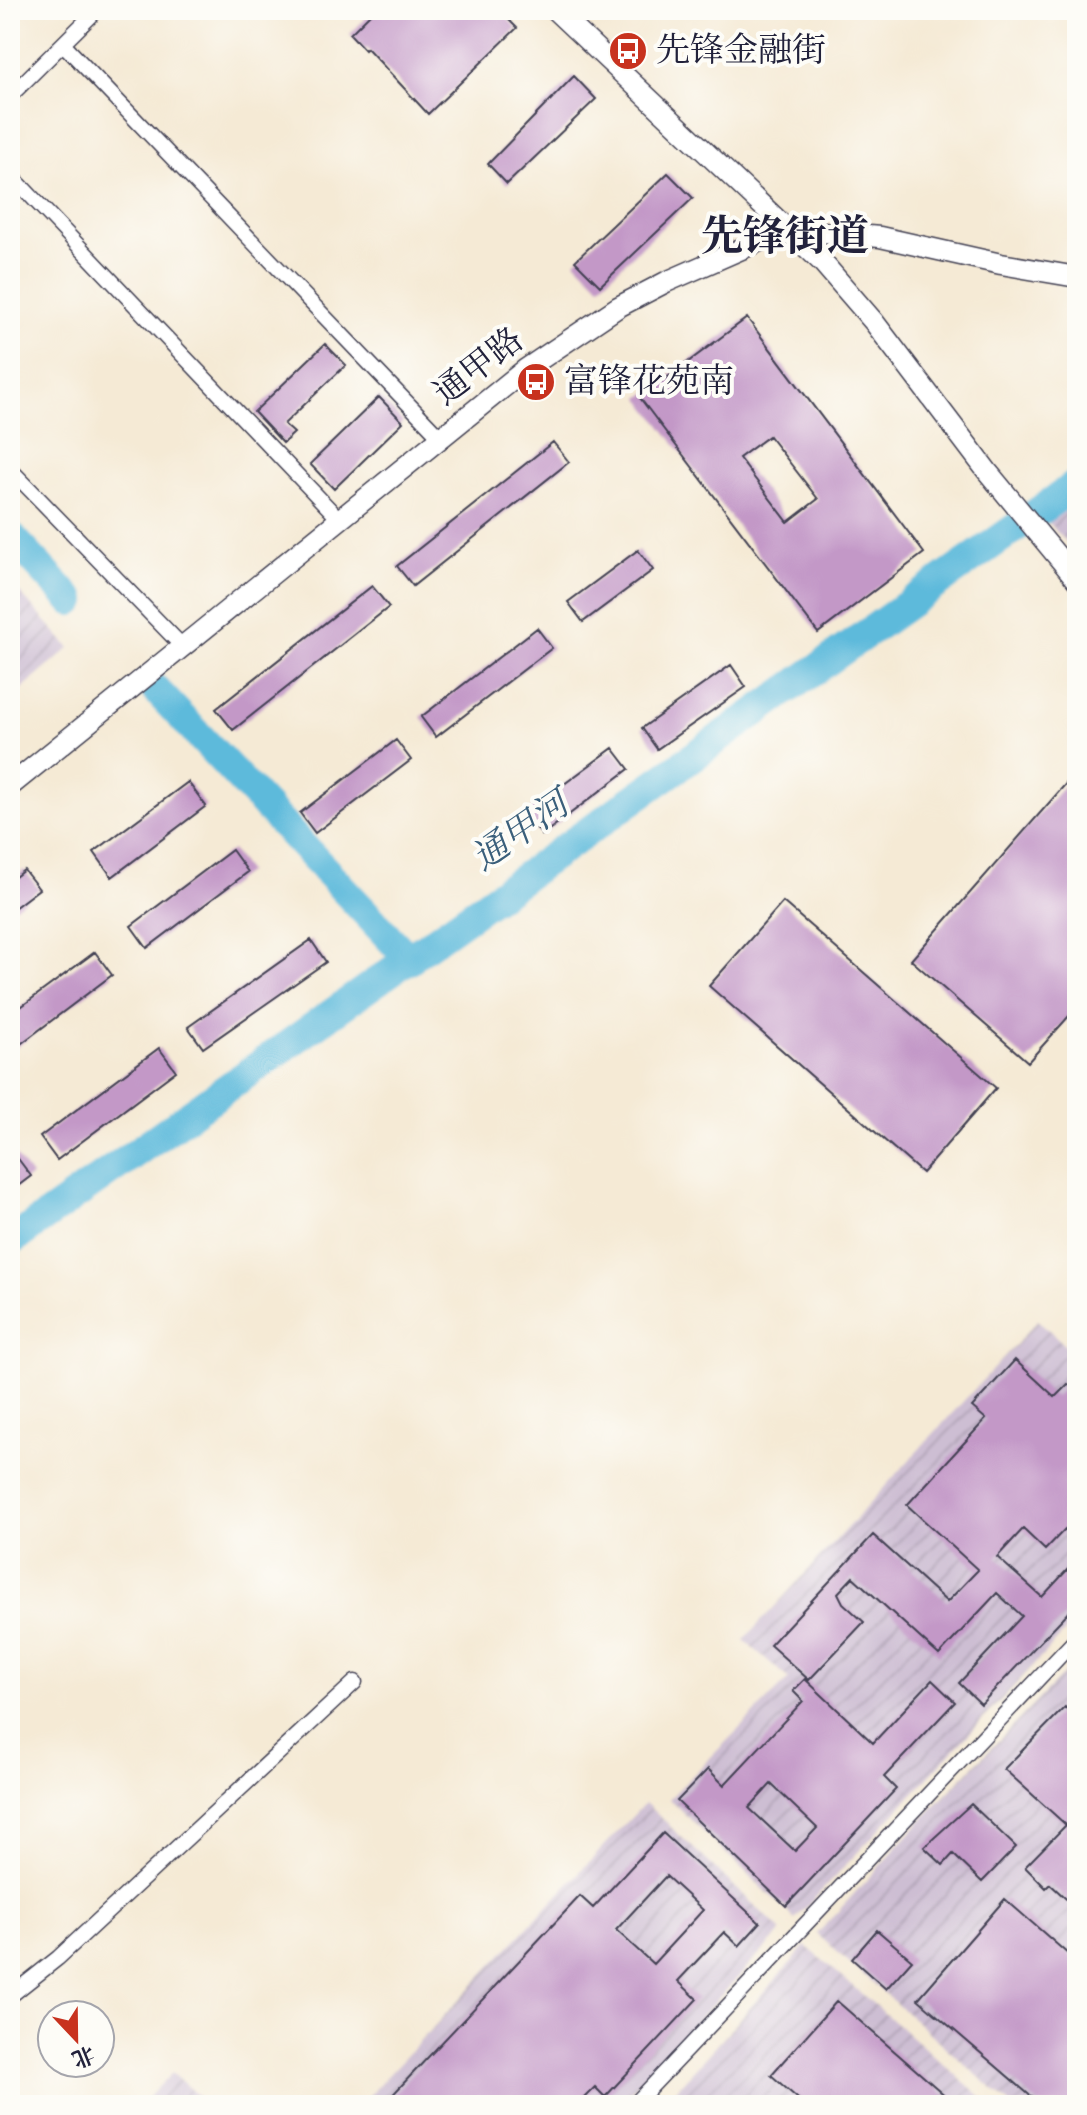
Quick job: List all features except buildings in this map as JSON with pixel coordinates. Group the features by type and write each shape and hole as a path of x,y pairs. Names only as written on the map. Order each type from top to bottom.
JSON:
{"street":[{"path":"10,96 97,10"},
{"path":"555,10 823,263 874,322 1077,580"},
{"path":"63,44 441,438"},
{"path":"10,174 340,520"},
{"name":"通甲路","path":"10,786 526,369 618,307 787,229 880,237 1077,277"},
{"path":"10,469 183,647"},
{"path":"634,2105 1077,1638"},
{"path":"10,1996 58,1958 355,1682"}],"shaded area":[{"path":"1077,495 1077,554 1045,519"},
{"path":"10,582 70,648 10,699"},
{"path":"1038,1320 1077,1356 1077,1619 795,1919 669,1799 789,1679 744,1640"},
{"path":"1077,1660 1077,2105 1011,2105 817,1934 935,1806"},
{"path":"645,1803 782,1931 617,2105 360,2105"},
{"path":"806,1946 991,2105 662,2105"},
{"path":"172,2073 208,2105 141,2105"}],"waterway":[{"name":"通甲河","path":"10,1242 1077,484"},
{"path":"10,535 72,601"},
{"path":"156,690 410,960"}],"place":[{"name":"先锋金融街","path":"628,51"},
{"name":"富锋花苑南","path":"536,382"}],"district":[{"name":"先锋街道","path":"785,238"}]}
